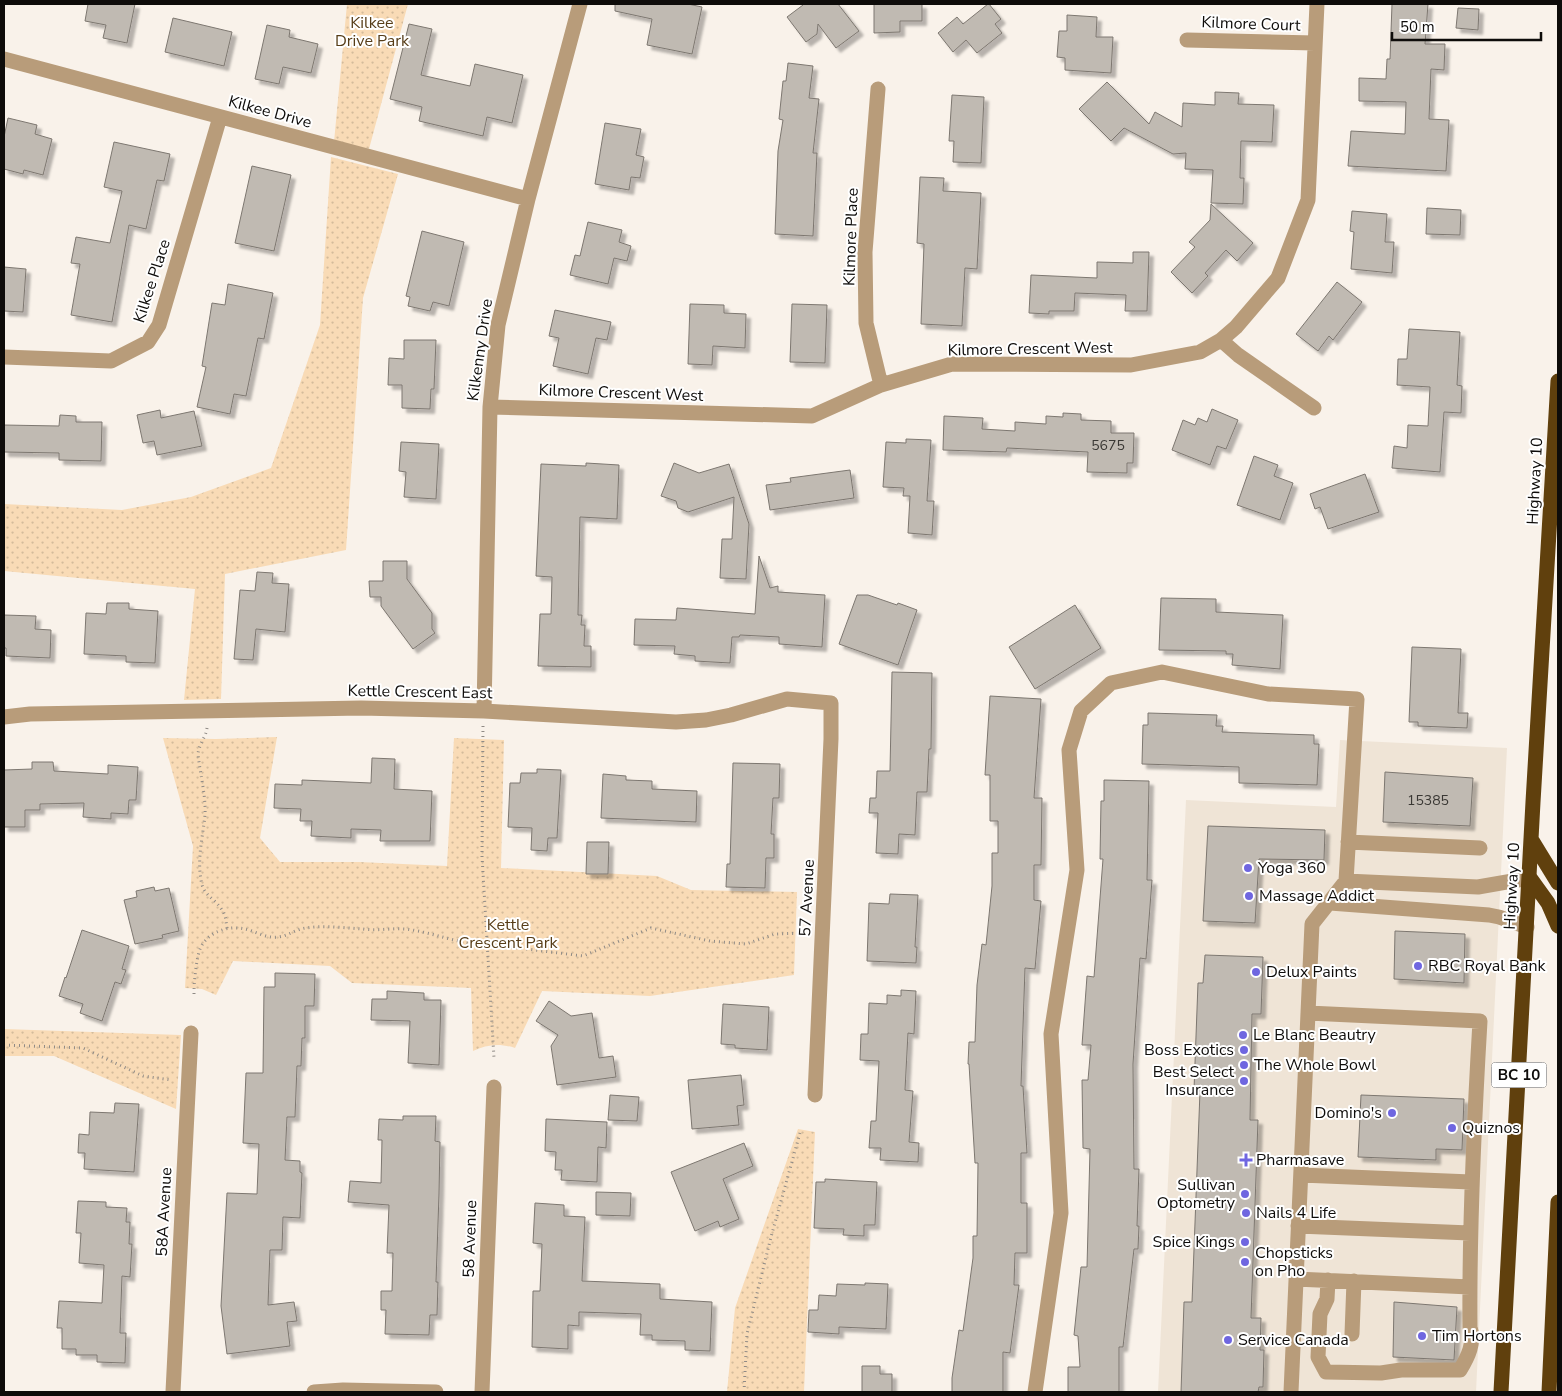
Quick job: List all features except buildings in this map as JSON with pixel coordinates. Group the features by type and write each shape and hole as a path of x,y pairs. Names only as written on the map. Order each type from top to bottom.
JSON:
{"highway":[{"name":"Highway 10","path":"1501,1392 1558,381"},
{"path":"1531,838 1558,883"},
{"path":"1530,878 1548,903 1558,926"},
{"path":"1549,1392 1557,1270 1558,1202"}],"street":[{"name":"Kilkenny Drive","path":"484,711 490,407 498,325 528,199 580,4"},
{"name":"Kilmore Crescent West","path":"490,407 812,416 882,385 952,364 1131,365 1200,352 1221,340 1236,327 1278,278 1308,200 1317,4"},
{"name":"Kilmore Court","path":"1187,40 1315,43"},
{"name":"Kilkee Drive","path":"4,59 528,199"},
{"name":"Kilmore Place","path":"878,89 865,252 866,323 882,385"},
{"name":"Kilkee Place","path":"4,357 111,361 148,342 159,325 220,117"},
{"path":"1221,340 1238,355 1314,408"},
{"path":"1035,1392 1061,1213 1051,1034 1076,870 1068,750 1081,711 1111,683 1162,672 1268,694 1357,699 1346,881 1312,924 1292,1392"},
{"name":"Kettle Crescent East","path":"4,717 30,714 326,708 484,711 676,722 706,720 731,715 787,699 831,703"},
{"name":"57 Avenue","path":"815,1095 831,748 831,703"},
{"path":"1348,842 1480,848"},
{"path":"1346,881 1478,887 1530,878"},
{"path":"1330,903 1489,915 1527,926"},
{"path":"1308,1013 1480,1021 1471,1182 1470,1327 1472,1333 1470,1354 1460,1370 1401,1370 1381,1373 1326,1372 1318,1356 1320,1314 1327,1299 1328,1280"},
{"name":"58A Avenue","path":"173,1392 191,1033"},
{"name":"58 Avenue","path":"482,1392 494,1087"},
{"path":"1301,1175 1471,1182"},
{"path":"1298,1226 1470,1233"},
{"path":"1296,1279 1470,1286"},
{"path":"1352,1334 1354,1281"},
{"path":"314,1392 344,1390 436,1392"}],"path":[{"path":"484,711 482,856 494,1058"},
{"path":"207,727 198,748 205,814 200,877 208,896 223,911 227,928"},
{"path":"194,994 200,950 215,932 227,928 239,928 274,938 308,927 372,930 403,929 431,933 474,944 582,956 651,928 710,941 746,944 774,934 807,932"},
{"path":"4,1046 83,1048 143,1076 162,1080 175,1080"},
{"path":"744,1392 747,1334 771,1237 800,1133"}],"shaded area":[{"path":"1340,740 1507,748 1476,1392 1158,1392 1186,800 1336,807"}],"green space":[{"name":"Kilkee Drive Park","path":"347,4 408,4 369,149 334,142"},
{"path":"331,157 398,174 363,298 346,550 225,574 221,699 184,700 195,589 4,571 4,504 122,510 191,497 271,468 320,325"},
{"name":"Kettle Crescent Park","path":"277,737 260,838 280,862 359,862 447,866 454,738 504,740 501,868 657,876 691,890 797,892 794,975 650,996 542,991 515,1048 494,1045 473,1051 471,988 352,983 330,966 233,961 216,995 202,989 185,988 193,846 163,738"},
{"path":"4,1029 181,1035 176,1109 54,1056 4,1056"},
{"path":"798,1129 815,1132 804,1392 727,1392 735,1308"}],"place":[{"name":"Yoga 360","path":"1248,868"},
{"name":"Massage Addict","path":"1249,896"},
{"name":"RBC Royal Bank","path":"1418,966"},
{"name":"Delux Paints","path":"1256,972"},
{"name":"Le Blanc Beautry","path":"1243,1035"},
{"name":"Boss Exotics","path":"1244,1050"},
{"name":"The Whole Bowl","path":"1244,1065"},
{"name":"Best Select Insurance","path":"1244,1081"},
{"name":"Domino's","path":"1392,1113"},
{"name":"Quiznos","path":"1452,1128"},
{"name":"Pharmasave","path":"1246,1160"},
{"name":"Sullivan Optometry","path":"1245,1194"},
{"name":"Nails 4 Life","path":"1246,1213"},
{"name":"Spice Kings","path":"1245,1242"},
{"name":"Chopsticks on Pho","path":"1245,1262"},
{"name":"Tim Hortons","path":"1422,1336"},
{"name":"Service Canada","path":"1228,1340"}]}
